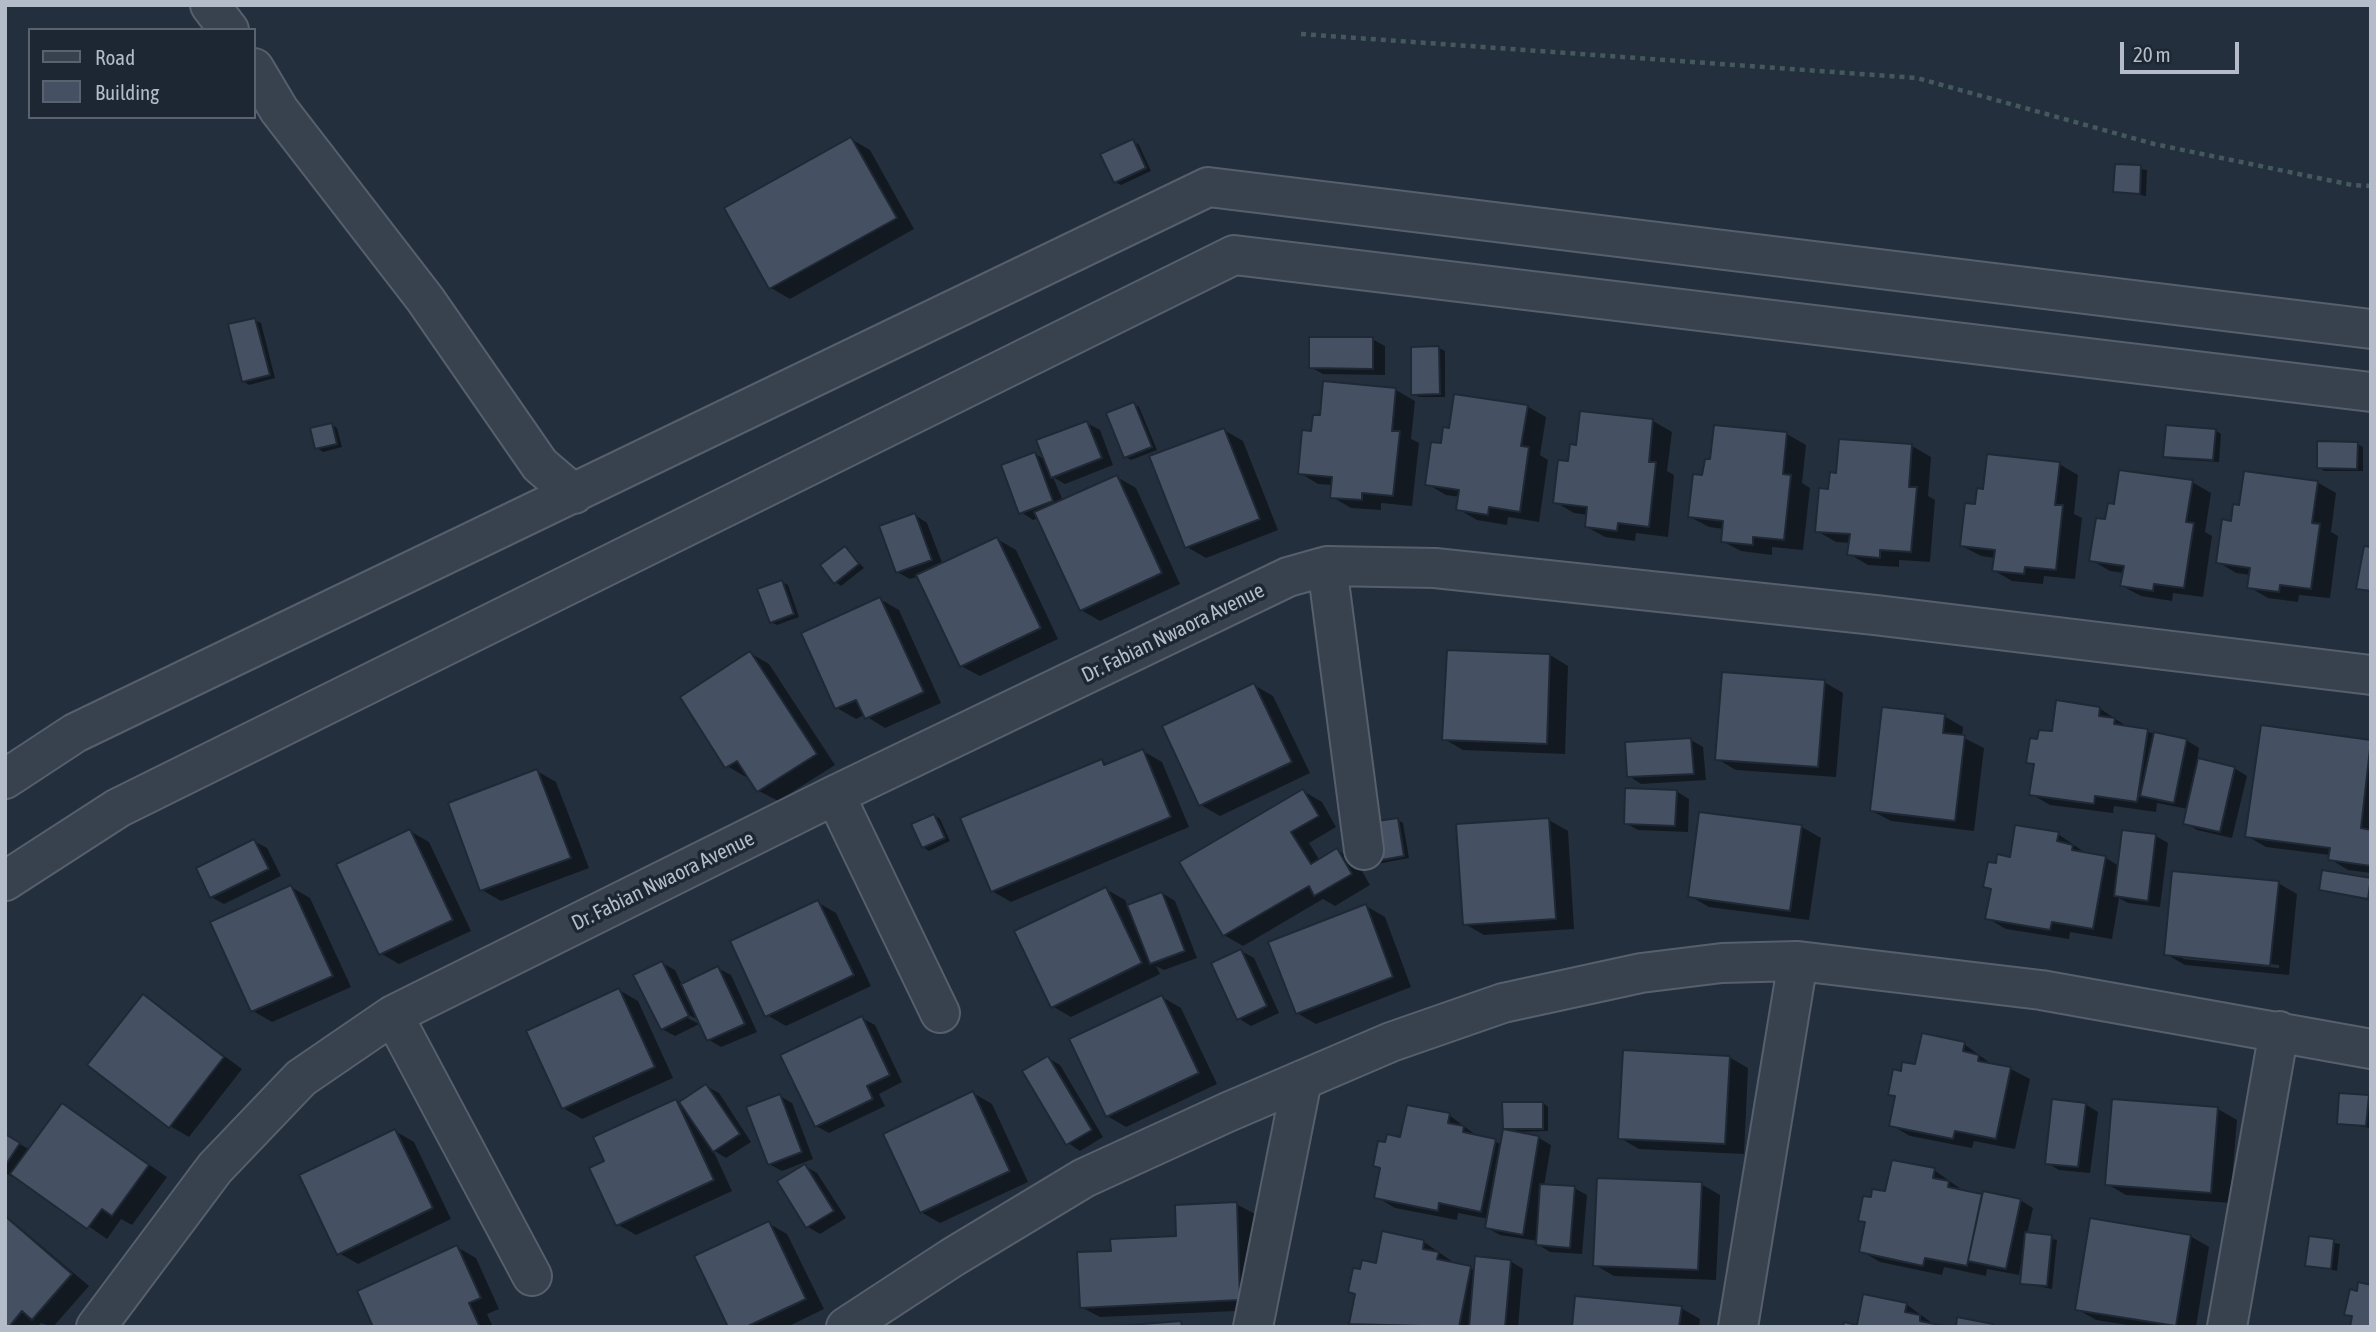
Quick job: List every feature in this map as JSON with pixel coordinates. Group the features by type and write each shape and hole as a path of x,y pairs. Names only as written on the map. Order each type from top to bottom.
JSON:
{"street":[{"path":"210,5 227,28"},
{"path":"256,71 279,110 425,299 540,465 574,494"},
{"path":"5,779 75,733 1208,187 2371,329"},
{"path":"5,881 117,808 1234,255 2371,392"},
{"path":"1327,566 1364,850"},
{"name":"Dr. Fabian Nwaora Avenue","path":"96,1327 215,1168 300,1078 393,1015 835,795 1288,577 1327,566 1435,568 1875,615 2371,675"},
{"path":"835,795 940,1013"},
{"path":"1738,1327 1798,961"},
{"path":"846,1327 953,1257 1084,1178 1302,1080 1391,1042 1503,1003 1640,974 1722,963 1798,961 2041,990 2371,1049"},
{"path":"393,1015 532,1276"},
{"path":"2228,1327 2279,1031"},
{"path":"1253,1327 1302,1080"}],"path":[{"path":"1301,34 1917,78 2154,144 2352,185 2371,186"}],"building":[{"path":"851,137 897,218 769,289 724,208"},
{"path":"1133,139 1146,168 1114,183 1100,154"},
{"path":"2115,164 2141,165 2140,194 2113,192"},
{"path":"255,318 270,375 242,382 228,324"},
{"path":"1309,337 1373,337 1373,369 1309,368"},
{"path":"1439,346 1440,394 1411,395 1411,347"},
{"path":"1323,381 1396,388 1392,431 1400,431 1393,496 1362,493 1362,500 1330,498 1332,477 1298,474 1302,430 1311,431 1313,415 1320,415"},
{"path":"1454,394 1528,405 1521,446 1529,447 1520,512 1489,507 1488,515 1456,510 1459,490 1425,485 1431,442 1441,443 1443,427 1449,428"},
{"path":"1134,402 1152,447 1124,458 1106,413"},
{"path":"1580,411 1653,419 1649,462 1656,462 1649,527 1618,523 1617,531 1585,527 1587,507 1553,503 1558,460 1568,461 1570,444 1576,445"},
{"path":"1087,421 1102,458 1051,478 1036,440"},
{"path":"332,423 337,444 315,449 310,428"},
{"path":"1714,425 1787,432 1783,474 1791,475 1784,540 1753,537 1753,545 1721,542 1723,521 1688,517 1693,474 1702,475 1705,459 1710,459"},
{"path":"2166,425 2216,429 2213,460 2163,457"},
{"path":"1224,428 1260,519 1185,548 1149,456"},
{"path":"1839,439 1912,444 1909,487 1917,487 1911,552 1880,550 1880,558 1847,555 1850,534 1815,532 1819,488 1828,489 1830,472 1836,473"},
{"path":"2317,441 2358,442 2357,469 2317,468"},
{"path":"1035,452 1053,501 1019,514 1001,465"},
{"path":"1987,454 2060,462 2055,505 2063,505 2056,570 2025,567 2024,574 1992,571 1995,550 1960,546 1965,503 1975,504 1977,488 1983,489"},
{"path":"2119,470 2193,480 2186,522 2194,523 2184,588 2154,584 2153,591 2120,586 2124,566 2089,561 2096,518 2105,519 2108,503 2114,504"},
{"path":"2244,471 2318,481 2312,523 2320,524 2311,589 2280,585 2279,592 2247,588 2250,568 2216,563 2222,519 2231,521 2233,504 2239,505"},
{"path":"1117,475 1162,573 1080,611 1034,512"},
{"path":"915,513 932,560 896,573 879,526"},
{"path":"997,537 1041,628 960,667 916,575"},
{"path":"845,546 859,564 834,584 820,565"},
{"path":"2364,546 2371,547 2371,591 2356,589"},
{"path":"782,580 794,614 770,623 757,589"},
{"path":"880,597 924,692 865,719 856,700 835,709 801,633"},
{"path":"1447,650 1550,654 1547,744 1442,740"},
{"path":"750,651 817,754 757,792 737,761 725,768 680,697"},
{"path":"1722,672 1825,680 1818,767 1715,760"},
{"path":"1254,683 1292,762 1199,806 1162,726"},
{"path":"2056,700 2100,707 2099,716 2115,718 2114,724 2148,729 2137,802 2095,796 2094,804 2029,795 2034,764 2026,763 2030,738 2037,739 2039,730 2052,731"},
{"path":"1882,707 1945,714 1943,733 1965,735 1955,821 1870,811"},
{"path":"2261,725 2371,740 2361,828 2371,830 2371,866 2328,860 2330,848 2245,837"},
{"path":"2154,732 2187,739 2174,803 2140,796"},
{"path":"1691,738 1694,774 1627,777 1625,742"},
{"path":"1143,749 1171,817 991,892 960,818 1102,759 1104,765"},
{"path":"2198,758 2235,767 2220,832 2183,824"},
{"path":"537,769 571,858 480,891 448,803"},
{"path":"1625,788 1677,790 1675,826 1624,824"},
{"path":"1303,789 1319,816 1291,832 1311,864 1337,848 1352,874 1314,896 1309,886 1223,936 1179,862"},
{"path":"1699,812 1802,825 1790,911 1688,897"},
{"path":"934,814 945,838 922,848 911,824"},
{"path":"1398,818 1404,856 1370,862 1363,823"},
{"path":"1549,818 1556,919 1463,925 1456,824"},
{"path":"2015,825 2059,832 2057,841 2073,845 2072,850 2106,856 2093,929 2052,922 2050,930 1985,919 1991,889 1983,887 1988,862 1996,863 1997,854 2010,857"},
{"path":"410,829 453,920 379,955 336,864"},
{"path":"2122,830 2156,834 2148,901 2114,896"},
{"path":"254,839 269,869 210,898 196,868"},
{"path":"2322,870 2371,878 2368,899 2319,890"},
{"path":"2172,871 2279,881 2270,966 2164,955"},
{"path":"291,885 333,976 251,1012 210,922"},
{"path":"1106,887 1142,963 1051,1008 1014,931"},
{"path":"1162,892 1185,951 1150,964 1127,905"},
{"path":"818,900 854,975 765,1017 730,941"},
{"path":"1366,904 1393,977 1296,1014 1268,942"},
{"path":"1241,949 1267,1006 1237,1020 1211,963"},
{"path":"662,961 689,1016 661,1030 633,975"},
{"path":"718,966 745,1024 707,1041 681,984"},
{"path":"619,988 655,1067 562,1109 526,1031"},
{"path":"143,994 224,1057 169,1128 87,1065"},
{"path":"1162,995 1199,1073 1106,1117 1069,1039"},
{"path":"862,1016 890,1075 867,1086 873,1099 815,1127 780,1055"},
{"path":"1922,1033 1965,1042 1963,1051 1979,1055 1978,1061 2011,1067 1996,1139 1955,1131 1953,1139 1889,1126 1895,1096 1888,1095 1893,1069 1901,1071 1902,1062 1915,1064"},
{"path":"1623,1050 1730,1056 1725,1144 1618,1139"},
{"path":"1048,1056 1092,1130 1066,1145 1022,1071"},
{"path":"706,1084 740,1134 713,1152 679,1102"},
{"path":"973,1091 1010,1171 920,1213 883,1134"},
{"path":"2339,1093 2369,1095 2366,1126 2337,1124"},
{"path":"780,1094 802,1152 768,1165 746,1107"},
{"path":"676,1099 714,1180 616,1226 589,1168 604,1161 593,1137"},
{"path":"2052,1099 2086,1103 2078,1167 2045,1164"},
{"path":"2112,1099 2218,1107 2211,1193 2105,1185"},
{"path":"1502,1102 1543,1102 1543,1129 1503,1129"},
{"path":"62,1103 149,1165 112,1216 102,1209 87,1229 10,1174"},
{"path":"1407,1105 1450,1113 1448,1123 1464,1126 1463,1132 1496,1139 1481,1212 1439,1203 1438,1211 1374,1198 1380,1168 1373,1166 1378,1141 1385,1142 1387,1134 1400,1137"},
{"path":"395,1129 433,1208 337,1255 299,1175"},
{"path":"1503,1129 1539,1136 1523,1235 1485,1228"},
{"path":"5,1134 20,1143 5,1166"},
{"path":"1892,1160 1935,1168 1933,1178 1949,1181 1948,1187 1982,1194 1967,1266 1925,1258 1923,1266 1859,1252 1865,1222 1858,1221 1863,1196 1871,1197 1872,1189 1885,1191"},
{"path":"805,1164 834,1211 806,1228 777,1181"},
{"path":"1597,1178 1702,1182 1698,1270 1593,1266"},
{"path":"1540,1184 1575,1186 1570,1248 1536,1245"},
{"path":"1983,1191 2021,1199 2006,1269 1968,1261"},
{"path":"1237,1202 1240,1300 1080,1308 1077,1252 1111,1251 1110,1239 1176,1236 1175,1205"},
{"path":"5,1216 72,1274 32,1320 22,1311 9,1327 5,1327"},
{"path":"2090,1218 2191,1235 2176,1326 2075,1310"},
{"path":"769,1221 806,1299 746,1327 728,1327 694,1256"},
{"path":"1382,1231 1424,1240 1423,1249 1439,1252 1437,1259 1471,1266 1459,1327 1349,1324 1355,1294 1348,1292 1353,1268 1360,1269 1362,1260 1376,1263"},
{"path":"2025,1232 2052,1235 2047,1286 2020,1284"},
{"path":"2309,1236 2334,1239 2331,1269 2305,1266"},
{"path":"457,1245 481,1298 469,1303 480,1327 373,1327 357,1291"},
{"path":"1475,1256 1511,1260 1505,1327 1469,1327"},
{"path":"2358,1282 2371,1285 2371,1327 2350,1327 2352,1316 2344,1315 2350,1289 2357,1291"},
{"path":"1863,1294 1907,1303 1905,1312 1920,1315 1920,1321 1949,1327 1843,1327 1844,1322 1857,1325"},
{"path":"1575,1296 1682,1306 1679,1327 1572,1327"},
{"path":"1957,1317 1993,1324 1993,1327 1956,1327"},
{"path":"1181,1321 1182,1327 1105,1327"}]}
